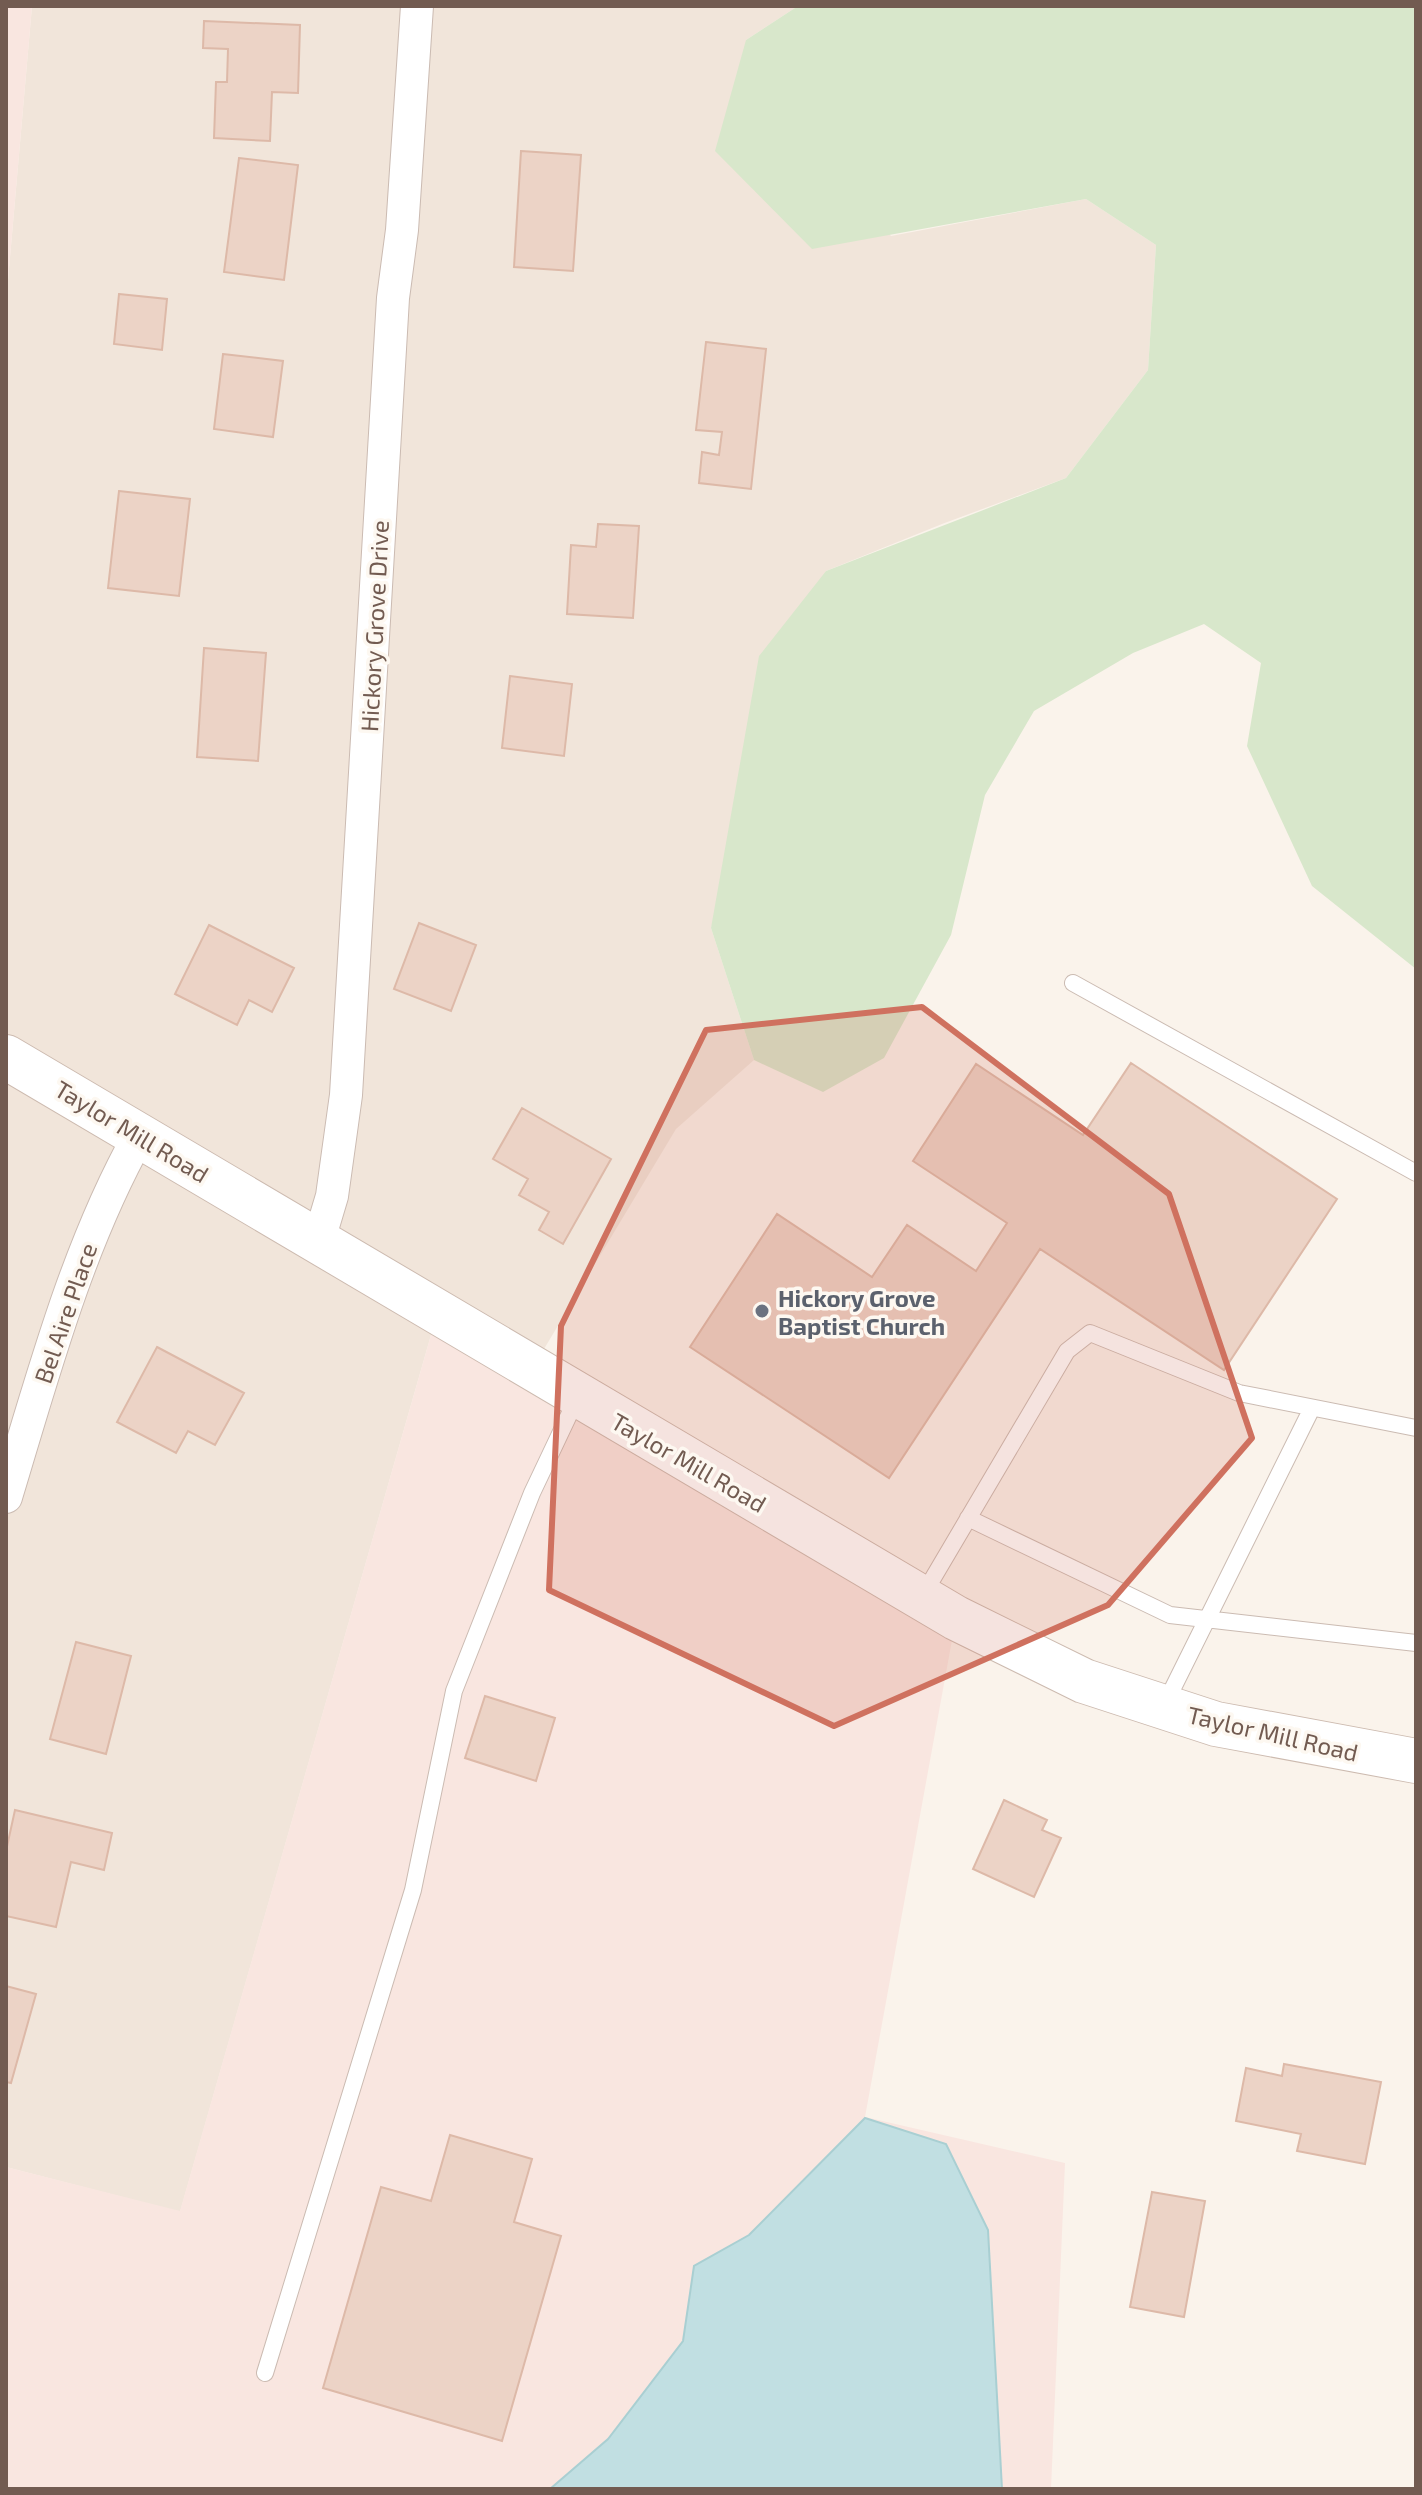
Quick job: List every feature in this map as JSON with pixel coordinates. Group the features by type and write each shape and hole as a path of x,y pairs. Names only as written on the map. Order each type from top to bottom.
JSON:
{"main road":[{"name":"Taylor Mill Road","path":"6,1057 921,1597 1084,1681 1216,1724 1416,1761"}],"street":[{"name":"Hickory Grove Drive","path":"318,1243 332,1196 346,1095 393,298 402,230 417,6"},
{"name":"Bel Aire Place","path":"6,1497 41,1382 108,1192 139,1136"}],"lane":[{"path":"1073,983 1416,1173"},
{"path":"921,1597 1067,1351 1090,1333 1239,1393 1416,1428"},
{"path":"265,2373 413,1890 454,1691 532,1493 577,1396"},
{"path":"1164,1707 1312,1408"},
{"path":"968,1518 1170,1615 1416,1643"}],"highlighted area":[{"path":"922,1007 1169,1194 1252,1438 1108,1605 834,1726 549,1590 561,1326 706,1030"}],"shaded area":[{"path":"6,6 32,6 6,303"},
{"path":"32,6 798,6 746,40 891,236 1086,199 1156,245 1148,370 1066,478 826,571 711,928 754,1060 676,1129 532,1369 437,1314 180,2212 6,2167 6,303"},
{"path":"437,1314 956,1618 865,2117 1065,2163 1051,2489 6,2489 6,2167 180,2211"}],"green space":[{"path":"798,6 1416,6 1416,969 1312,886 1247,746 1261,663 1204,624 1133,653 1034,711 985,795 951,935 884,1058 823,1092 754,1060 711,928 759,656 826,571 1066,478 1148,370 1156,245 1086,199 812,249 715,151 746,40"}],"water":[{"path":"865,2118 946,2144 988,2230 1002,2489 550,2489 608,2439 683,2341 694,2266 749,2235"}],"building":[{"path":"204,21 300,25 298,93 272,92 270,141 214,138 216,82 227,82 228,49 203,48"},
{"path":"521,151 581,155 573,271 514,267"},
{"path":"239,158 298,165 284,280 224,272"},
{"path":"119,294 167,299 162,350 114,344"},
{"path":"706,342 766,349 751,489 699,483 702,452 719,455 722,432 696,430"},
{"path":"223,354 283,361 273,437 214,429"},
{"path":"119,491 190,499 179,596 108,588"},
{"path":"598,524 639,526 633,618 567,614 571,545 596,547"},
{"path":"204,648 266,653 258,761 197,757"},
{"path":"510,676 572,684 564,756 502,748"},
{"path":"419,923 476,945 451,1011 394,989"},
{"path":"209,925 294,968 272,1012 249,1000 237,1025 175,994"},
{"path":"1131,1063 1337,1199 1224,1370 1040,1249 889,1478 690,1347 777,1214 872,1277 907,1225 976,1271 1007,1223 913,1161 976,1064 1083,1135"},
{"path":"522,1108 611,1159 563,1244 539,1230 549,1212 519,1195 528,1179 493,1159"},
{"path":"157,1347 244,1393 215,1445 188,1431 176,1453 117,1422"},
{"path":"76,1642 131,1656 106,1754 50,1739"},
{"path":"485,1696 555,1718 536,1781 465,1758"},
{"path":"1004,1800 1047,1820 1042,1830 1061,1838 1034,1897 973,1869"},
{"path":"15,1810 112,1833 104,1870 71,1862 56,1927 6,1916 6,1851"},
{"path":"6,1986 36,1994 11,2083 6,2082"},
{"path":"1284,2064 1381,2082 1365,2164 1297,2151 1301,2134 1236,2121 1246,2068 1282,2076"},
{"path":"450,2135 532,2159 514,2222 561,2236 502,2441 323,2388 381,2187 431,2201"},
{"path":"1152,2192 1205,2201 1184,2317 1130,2307"}],"place":[{"name":"Hickory Grove Baptist Church","path":"762,1311"}]}
